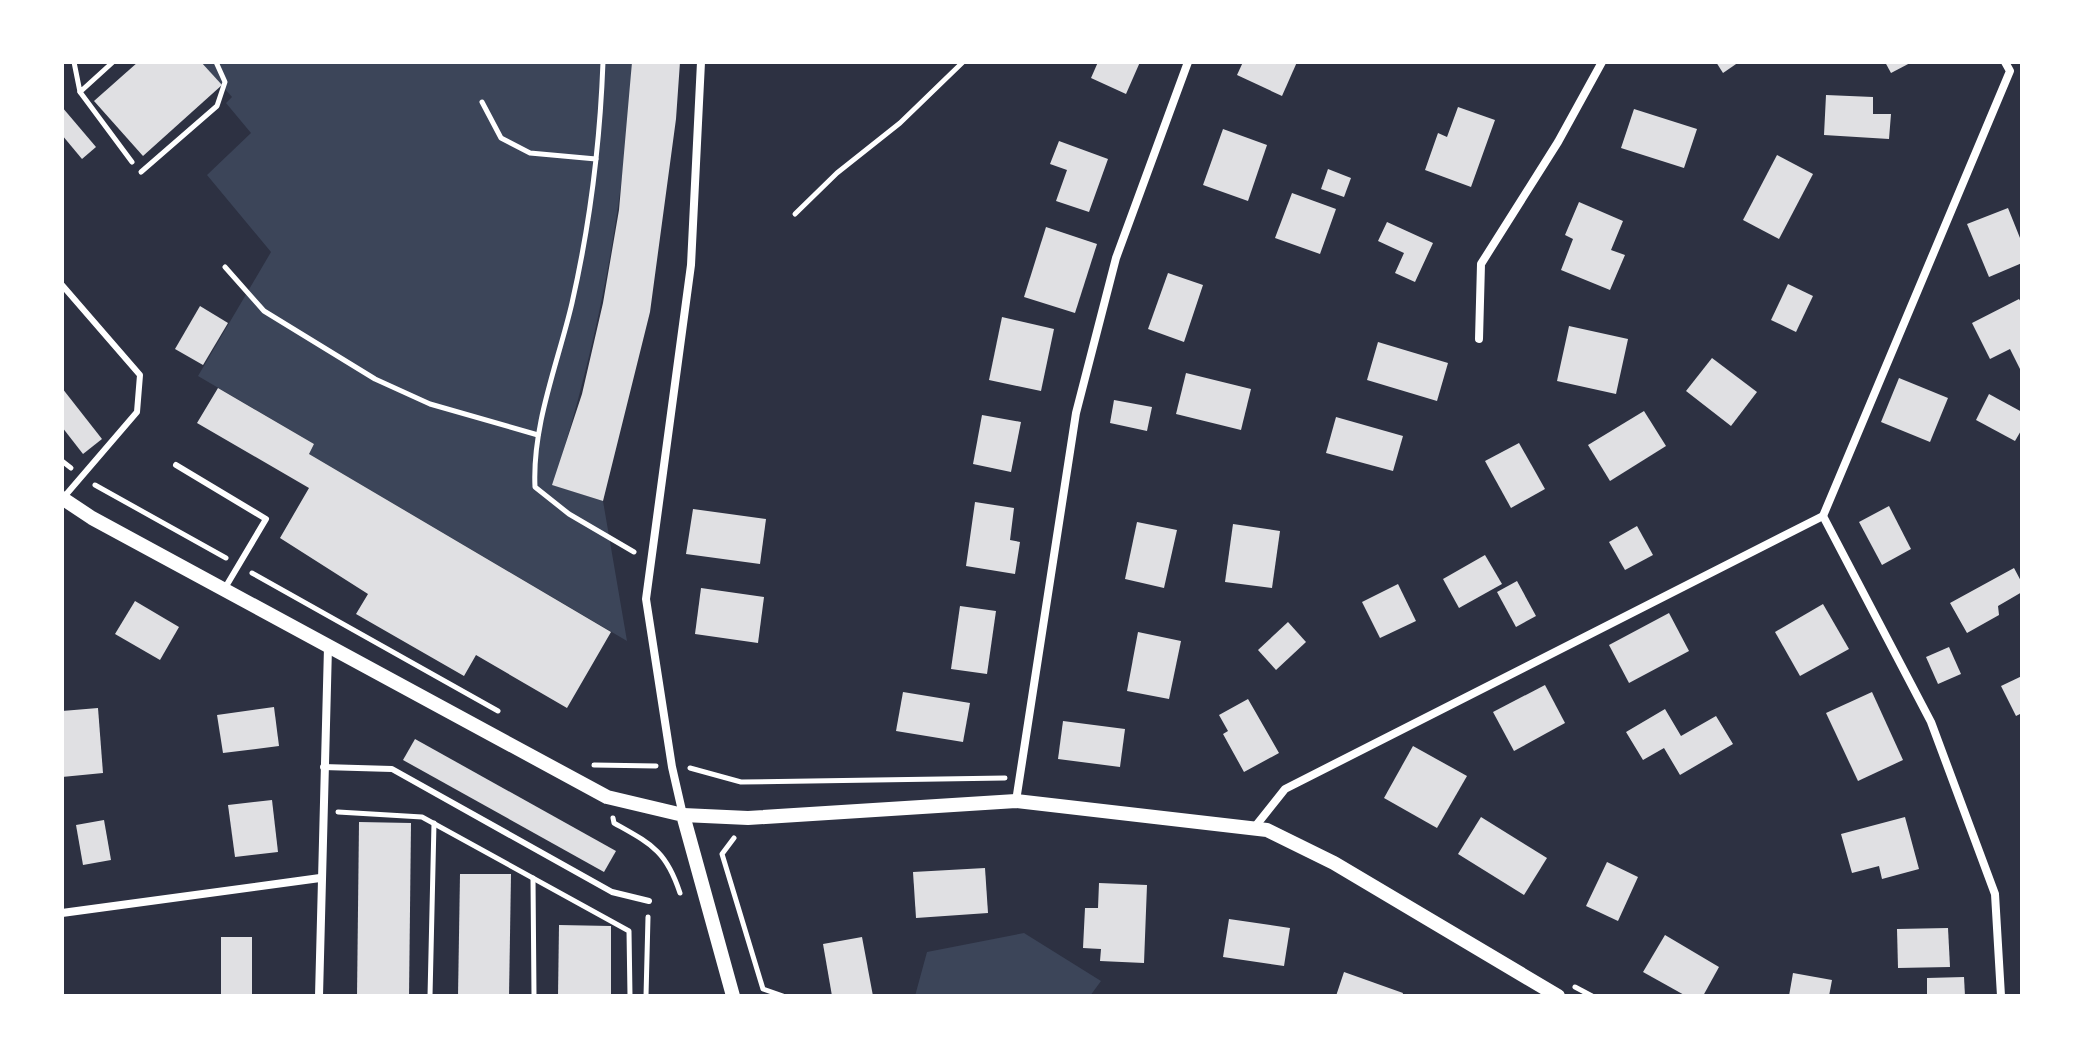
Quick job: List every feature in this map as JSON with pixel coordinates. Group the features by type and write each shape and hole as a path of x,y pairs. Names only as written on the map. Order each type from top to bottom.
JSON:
{"street":[{"path":"701,62 690,273 646,599 672,767 733,996"},
{"path":"1016,801 1076,413 1116,258 1188,62"},
{"path":"1479,339 1481,264 1558,142 1602,62"},
{"path":"1254,828 1285,789 1823,516 2010,71 2005,62"},
{"path":"62,498 328,647 607,797 683,815 748,818 1016,801 1267,830 1334,863 1558,996"},
{"path":"1823,516 1931,722 1995,894 2001,996"},
{"path":"319,996 321,811 328,647"},
{"path":"62,913 320,878"}],"lane":[{"path":"62,285 140,375 137,412 62,498"},
{"path":"176,465 266,519 225,590"},
{"path":"323,767 392,769 612,892 649,901"}],"path":[{"path":"74,62 80,92 132,162"},
{"path":"80,92 113,62"},
{"path":"141,172 217,106 225,82 216,62"},
{"path":"603,62 593,195 572,302 538,435 534,459 535,487 569,514 649,561"},
{"path":"795,214 837,173 900,123 963,62"},
{"path":"482,102 501,138 530,153 596,159"},
{"path":"225,267 264,311 375,379 430,404 538,435"},
{"path":"106,492 499,712"},
{"path":"581,758 607,767 694,768 741,782 1019,777"},
{"path":"741,782 748,818 722,854 763,989 783,996"},
{"path":"321,811 422,817 629,931 630,996"},
{"path":"430,996 434,823"},
{"path":"614,823 655,846 671,865 681,894"},
{"path":"533,878 534,996"},
{"path":"646,996 649,901"},
{"path":"1565,981 1592,996"}],"shaded area":[{"path":"201,62 632,62 616,223 583,381 553,485 603,501 627,641 309,454 314,444 198,376 271,252 207,175 251,133 226,103 232,97"},
{"path":"1024,933 1101,981 1090,996 915,996 927,952"}],"building":[{"path":"138,62 201,62 222,85 143,156 94,101"},
{"path":"632,62 680,62 676,119 650,312 603,501 552,485 582,394 603,303 619,210"},
{"path":"1098,62 1140,62 1126,94 1091,78"},
{"path":"1243,62 1297,62 1282,96 1237,75"},
{"path":"1716,62 1739,62 1723,73"},
{"path":"1885,62 1912,62 1891,73"},
{"path":"1826,95 1873,97 1873,114 1891,114 1889,139 1824,135"},
{"path":"62,107 96,147 82,159 62,135"},
{"path":"1458,107 1495,120 1471,187 1425,170 1438,133 1447,137"},
{"path":"1634,109 1697,129 1684,168 1621,148"},
{"path":"1223,129 1267,145 1248,201 1203,185"},
{"path":"1059,141 1108,159 1089,212 1056,201 1067,170 1050,164"},
{"path":"1777,155 1813,174 1779,239 1743,220"},
{"path":"1328,169 1351,178 1344,197 1321,189"},
{"path":"1292,193 1336,209 1320,254 1275,238"},
{"path":"1579,202 1623,221 1611,250 1625,255 1610,290 1561,270 1573,239 1565,235"},
{"path":"2008,208 2022,243 2022,263 1989,277 1967,224"},
{"path":"1387,222 1433,243 1415,282 1395,273 1404,253 1378,241"},
{"path":"1046,227 1097,244 1075,313 1024,297"},
{"path":"1168,273 1203,285 1184,342 1148,329"},
{"path":"1788,284 1813,296 1796,332 1771,320"},
{"path":"2019,299 2022,304 2022,373 2010,349 1990,359 1972,323"},
{"path":"200,306 228,323 203,365 175,349"},
{"path":"1002,317 1054,329 1041,391 989,380"},
{"path":"1569,326 1628,339 1616,394 1557,381"},
{"path":"1378,342 1448,363 1437,401 1367,380"},
{"path":"1712,358 1757,392 1731,426 1686,391"},
{"path":"1186,373 1251,389 1241,430 1176,414"},
{"path":"1899,378 1948,398 1930,442 1881,422"},
{"path":"62,388 102,439 83,454 62,427"},
{"path":"218,388 314,444 309,454 611,632 567,708 476,655 464,676 356,614 368,594 280,538 309,488 197,423"},
{"path":"1989,394 2022,412 2022,429 2015,441 1976,420"},
{"path":"1114,400 1152,407 1147,431 1110,423"},
{"path":"1644,411 1666,446 1610,481 1588,445"},
{"path":"982,415 1021,422 1011,472 973,464"},
{"path":"1336,417 1403,436 1393,471 1326,453"},
{"path":"1519,443 1545,489 1511,508 1485,461"},
{"path":"975,502 1014,508 1010,540 1020,542 1015,574 966,566"},
{"path":"1889,506 1911,549 1882,565 1859,522"},
{"path":"693,509 766,519 760,564 686,554"},
{"path":"1137,522 1177,530 1164,588 1125,579"},
{"path":"1233,524 1280,531 1272,588 1225,582"},
{"path":"1637,526 1653,555 1625,570 1609,542"},
{"path":"1485,555 1502,584 1459,608 1443,579"},
{"path":"2014,568 2022,583 2022,592 1998,606 1999,615 1967,633 1950,603"},
{"path":"1517,581 1536,616 1516,627 1497,592"},
{"path":"1398,584 1416,621 1380,638 1362,602"},
{"path":"701,588 764,597 758,643 695,634"},
{"path":"135,601 179,627 160,660 115,634"},
{"path":"1823,604 1849,649 1800,676 1775,632"},
{"path":"960,606 996,611 987,674 951,669"},
{"path":"1669,613 1689,651 1629,683 1609,645"},
{"path":"1288,622 1306,642 1276,670 1258,650"},
{"path":"1138,632 1181,641 1169,699 1127,691"},
{"path":"1949,647 1961,674 1938,684 1926,657"},
{"path":"2022,676 2022,713 2016,716 2001,686"},
{"path":"1545,685 1565,723 1514,751 1493,712"},
{"path":"903,692 970,703 963,742 896,731"},
{"path":"1872,692 1903,760 1858,781 1826,713"},
{"path":"1248,699 1279,753 1244,772 1223,734 1228,731 1219,715"},
{"path":"274,707 279,746 223,753 217,715"},
{"path":"98,708 103,773 62,777 62,711"},
{"path":"1665,709 1681,736 1716,716 1733,744 1680,775 1664,748 1643,760 1626,732"},
{"path":"1063,721 1125,729 1120,767 1058,759"},
{"path":"415,739 616,851 604,872 403,760"},
{"path":"1413,746 1467,776 1437,828 1384,798"},
{"path":"272,800 278,852 235,857 228,805"},
{"path":"1481,817 1547,858 1524,895 1458,854"},
{"path":"1905,817 1919,869 1882,879 1879,866 1852,873 1841,834"},
{"path":"104,820 111,860 83,865 76,825"},
{"path":"359,822 411,823 409,996 357,996"},
{"path":"1607,862 1638,877 1618,921 1586,906"},
{"path":"985,868 988,913 916,918 913,872"},
{"path":"460,874 511,874 509,996 458,996"},
{"path":"1099,883 1147,885 1144,963 1100,961 1101,949 1083,948 1085,908 1098,908"},
{"path":"1229,919 1290,928 1284,966 1223,957"},
{"path":"559,925 611,926 611,996 558,996"},
{"path":"1948,928 1950,967 1898,968 1897,929"},
{"path":"1665,935 1719,967 1703,996 1686,996 1643,972"},
{"path":"221,937 252,937 252,996 221,996"},
{"path":"862,937 873,996 832,996 823,944"},
{"path":"1344,972 1403,993 1402,996 1336,996"},
{"path":"1793,973 1832,980 1829,996 1789,996"},
{"path":"1964,977 1965,996 1927,996 1927,978"}]}
